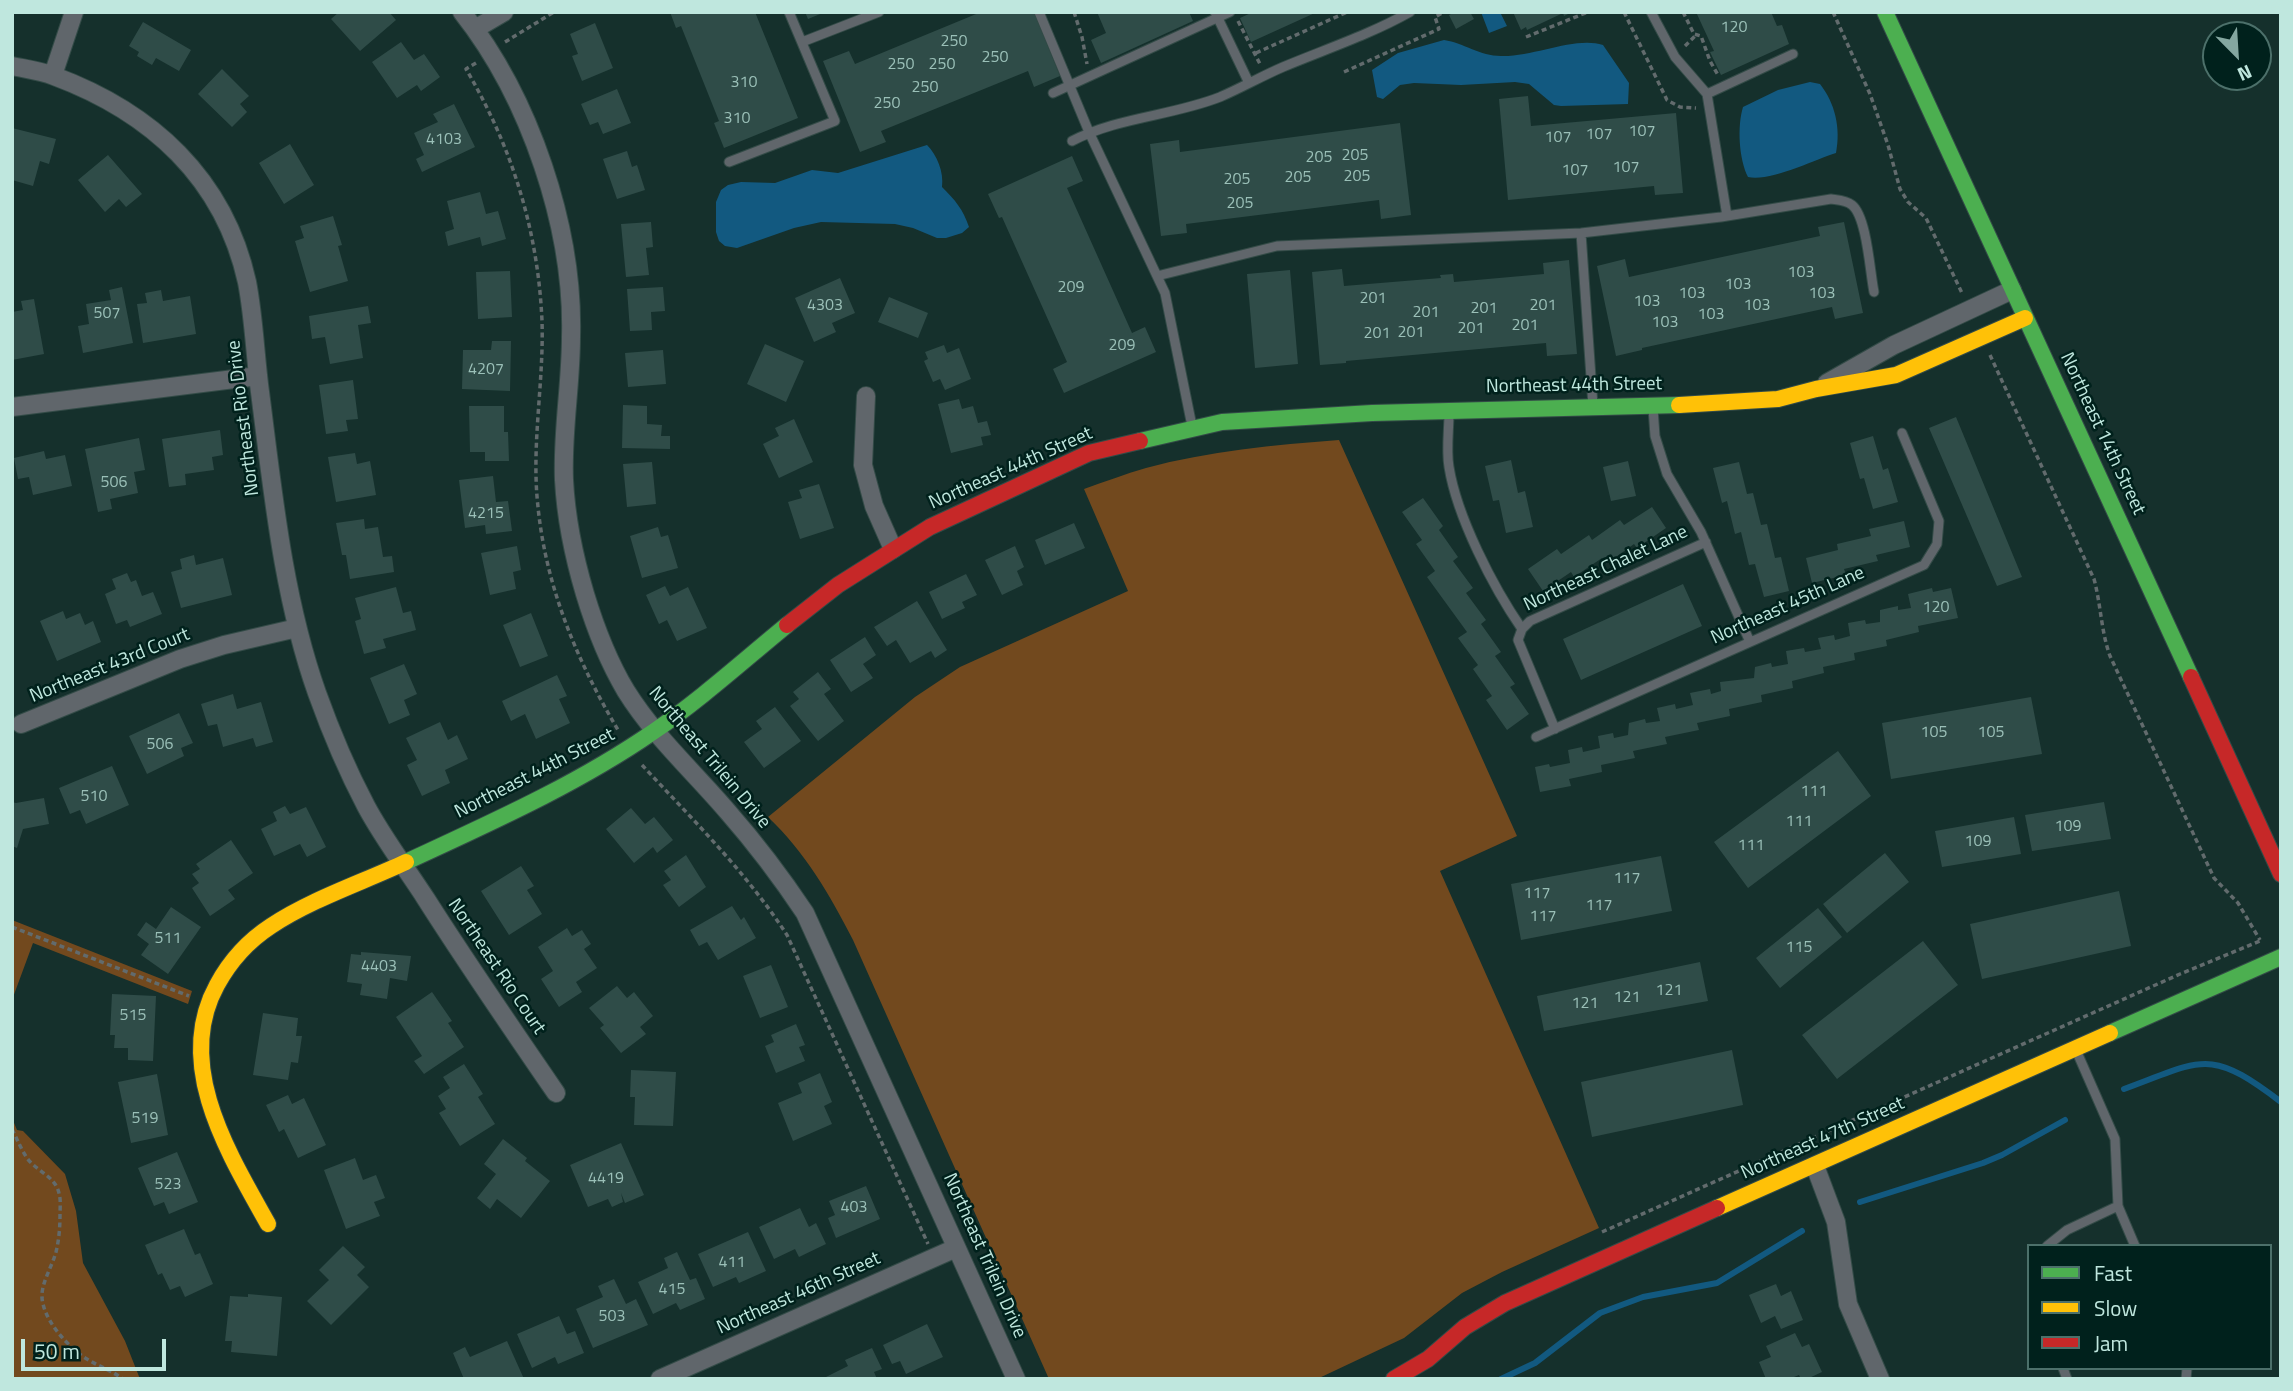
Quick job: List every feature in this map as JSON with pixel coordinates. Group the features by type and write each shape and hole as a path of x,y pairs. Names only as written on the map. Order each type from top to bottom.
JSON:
{"street":[{"path":"53,75 74,12"},
{"name":"Northeast Trilein Drive","path":"462,12 490,53 537,150 563,243 572,336 564,480 573,546 604,648 626,691 655,731 774,867 805,913 1016,1379"},
{"path":"475,29 504,12"},
{"name":"Northeast 14th Street","path":"1885,12 2281,874"},
{"name":"Northeast Rio Drive","path":"12,66 53,75 131,116 178,151 209,190 230,228 246,279 254,322 274,499 297,628 341,755 368,809 402,863"},
{"name":"Northeast 44th Street","path":"1816,389 1894,345 2012,290"},
{"name":"Northeast 44th Street","path":"268,1224 215,1119 205,1088 201,1044 208,1004 233,962 246,947 261,933 296,912 586,775 629,749 838,585 930,527 1089,453 1222,422 1449,410 1743,403 1778,399 1816,389 1896,375 2025,318"},
{"path":"12,407 114,392 258,376"},
{"path":"866,396 863,465 874,506 893,549"},
{"name":"Northeast 43rd Court","path":"21,724 180,659 224,645 297,628"},
{"name":"Northeast Rio Court","path":"402,863 473,973 556,1093"},
{"name":"Northeast 47th Street","path":"1399,1378 1428,1359 1486,1313 2276,959"},
{"path":"1815,1166 1836,1222 1848,1304 1880,1379"},
{"name":"Northeast 46th Street","path":"660,1379 956,1248"}],"lane":[{"path":"729,162 835,121 789,12"},
{"path":"802,43 879,12"},
{"path":"1040,12 1089,132 1165,293 1192,429"},
{"path":"1053,93 1216,15 1233,12"},
{"path":"1072,141 1089,132 1220,97 1265,75 1385,26 1410,12"},
{"path":"1651,12 1675,57 1707,94 1712,109 1727,216"},
{"path":"1216,15 1249,83"},
{"path":"1707,94 1793,54"},
{"path":"1157,276 1277,246 1581,233 1727,216 1831,199 1854,206 1861,220 1874,292"},
{"path":"1581,233 1593,408"},
{"path":"1653,406 1655,436 1663,465 1706,542 1750,642"},
{"path":"1449,410 1448,465 1458,507 1504,602 1522,629 1518,640 1555,729"},
{"name":"Northeast 45th Lane","path":"1536,737 1924,565 1937,544 1939,521 1902,433"},
{"name":"Northeast Chalet Lane","path":"1522,629 1530,621 1706,542"},
{"path":"2076,1049 2115,1139 2118,1206 2134,1244"},
{"path":"2050,1244 2067,1230 2118,1206"}],"path":[{"path":"554,12 513,35 466,69 486,103 506,147 533,237 542,321 535,450 538,506 555,592 592,685 629,749 746,877 787,934 934,1257"},
{"path":"1074,12 1082,37 1089,78"},
{"path":"1233,12 1265,75"},
{"path":"1256,53 1347,12"},
{"path":"1345,72 1439,29 1435,17 1444,12"},
{"path":"1526,37 1588,12"},
{"path":"1624,12 1667,100 1680,107 1712,109"},
{"path":"1683,12 1694,34 1702,36 1710,61 1723,86"},
{"path":"1833,12 1870,94 1900,189 1908,202 1926,218 1970,310"},
{"path":"1983,337 2094,579 2101,604 2104,639 2110,656 2214,878 2238,902 2260,940 2276,959"},
{"path":"12,927 208,1004"},
{"path":"1602,1232 2260,940"},
{"path":"12,1129 28,1160 51,1181 60,1196 60,1228 56,1250 43,1286 42,1299 46,1312 58,1333 78,1352 123,1379"}],"shaded area":[{"path":"1339,440 1517,836 1440,871 1599,1228 1462,1293 1404,1338 1317,1379 1049,1379 853,940 816,875 794,845 768,817 915,697 960,667 1128,591 1084,489 1146,468 1194,457"},
{"path":"12,920 192,991 188,1004 33,943 12,1000"},
{"path":"12,1118 17,1130 23,1131 65,1174 76,1211 83,1263 125,1341 140,1379 12,1379"}],"water":[{"path":"1481,12 1500,12 1507,26 1489,33"},
{"path":"1444,40 1486,54 1501,56 1580,43 1603,45 1629,83 1628,104 1554,105 1529,84 1515,82 1461,85 1414,83 1400,85 1383,99 1377,97 1372,70 1398,53"},
{"path":"1810,82 1820,84 1833,108 1838,134 1836,153 1780,173 1757,178 1748,177 1740,143 1743,107 1778,90"},
{"path":"927,145 939,164 942,187 958,205 967,221 969,227 962,233 937,238 895,224 821,222 794,228 737,248 725,246 719,241 716,232 716,202 721,190 728,185 741,182 775,183 812,170 838,173"}],"building":[{"path":"339,12 389,12 396,20 360,51 331,19"},
{"path":"670,12 755,12 798,118 724,148 714,123 719,121 681,26 676,28"},
{"path":"805,12 825,12 808,19"},
{"path":"981,12 1034,12 1060,76 1034,87 1028,71 881,131 886,142 860,152 823,61 849,51 855,64"},
{"path":"1097,12 1189,12 1193,21 1101,63 1091,40 1106,33"},
{"path":"1253,12 1317,12 1251,42 1240,18"},
{"path":"1455,12 1470,12 1474,19 1456,29 1449,15"},
{"path":"1513,12 1572,12 1521,30"},
{"path":"1696,12 1771,12 1777,26 1782,25 1789,44 1721,75 1710,52 1714,51"},
{"path":"143,22 191,50 179,71 156,58 152,65 137,56 139,52 129,46"},
{"path":"595,23 613,68 582,81 572,56 578,54 570,34"},
{"path":"401,42 414,60 424,54 440,77 421,91 417,85 397,98 372,62"},
{"path":"222,69 249,96 240,104 247,112 232,127 198,94"},
{"path":"617,89 631,123 603,134 598,122 590,125 581,104"},
{"path":"1528,96 1531,126 1676,113 1683,193 1655,195 1654,186 1508,200 1499,99"},
{"path":"454,104 475,147 422,172 416,159 424,155 414,133 438,122 433,114"},
{"path":"1400,123 1411,215 1381,219 1379,200 1186,224 1187,233 1161,236 1150,144 1179,140 1180,152"},
{"path":"12,128 56,139 49,164 40,161 33,186 12,180"},
{"path":"290,144 314,185 284,204 259,163"},
{"path":"627,151 632,167 637,165 645,190 617,199 603,159"},
{"path":"108,155 142,194 126,207 119,199 105,212 78,180"},
{"path":"1072,156 1083,181 1067,188 1132,333 1145,327 1156,352 1064,393 1053,369 1067,362 1002,217 999,218 988,194"},
{"path":"480,192 486,214 498,211 506,239 482,246 480,237 448,246 445,232 454,229 447,201"},
{"path":"333,216 342,245 338,246 348,281 310,292 295,241 304,238 300,226"},
{"path":"651,222 653,247 646,248 649,275 626,277 621,224"},
{"path":"1844,222 1863,313 1835,319 1832,307 1616,356 1597,266 1625,259 1629,277 1820,236 1818,227"},
{"path":"1569,260 1577,354 1547,356 1546,343 1320,365 1312,272 1342,269 1344,286 1441,278 1440,275 1453,274 1454,282 1544,274 1543,263"},
{"path":"1290,270 1298,364 1255,368 1247,274"},
{"path":"510,271 512,317 478,319 476,272"},
{"path":"840,278 855,313 832,323 836,332 814,342 795,298"},
{"path":"122,287 133,343 83,353 78,326 89,324 86,304 111,300 109,290"},
{"path":"663,287 665,311 651,312 652,330 630,331 627,289"},
{"path":"161,290 163,301 190,296 196,334 143,343 137,304 147,303 145,293"},
{"path":"889,297 928,313 918,338 878,322"},
{"path":"34,299 44,354 12,360 12,312 23,310 21,301"},
{"path":"368,306 371,323 358,325 363,358 330,364 325,337 312,339 309,316"},
{"path":"492,341 511,341 510,391 462,389 463,350 491,350"},
{"path":"765,344 804,361 786,402 747,384"},
{"path":"944,345 947,353 959,348 971,379 945,390 940,379 933,382 924,361 928,359 925,352"},
{"path":"663,350 666,384 628,387 625,353"},
{"path":"353,380 358,419 346,420 348,431 326,434 319,385"},
{"path":"959,399 962,409 973,406 978,423 987,421 991,435 981,437 983,445 951,453 938,404"},
{"path":"623,405 647,406 647,424 662,425 661,436 670,436 670,449 622,448"},
{"path":"469,406 504,406 504,432 508,432 509,461 485,461 485,452 470,452"},
{"path":"1956,417 2022,577 1997,586 1929,428"},
{"path":"794,419 813,462 779,478 763,444 779,436 775,428"},
{"path":"220,430 223,455 212,457 214,470 185,474 186,485 169,487 162,439"},
{"path":"1873,436 1883,470 1888,468 1898,502 1873,509 1864,478 1860,479 1850,443"},
{"path":"139,438 145,470 134,472 138,493 110,499 112,509 98,512 85,449"},
{"path":"44,451 46,459 65,455 72,486 33,495 29,477 18,479 14,458"},
{"path":"355,453 357,464 370,461 376,495 336,502 328,457"},
{"path":"1511,460 1518,493 1525,491 1533,527 1506,533 1499,500 1493,501 1485,466"},
{"path":"1628,461 1636,496 1611,501 1603,467"},
{"path":"652,462 656,504 627,507 623,464"},
{"path":"1739,462 1747,494 1753,493 1761,525 1767,524 1775,558 1781,557 1789,591 1764,597 1755,564 1749,565 1741,532 1735,534 1727,501 1722,503 1713,468"},
{"path":"493,476 496,502 508,501 512,531 486,534 485,525 465,528 459,480"},
{"path":"819,484 834,528 800,539 788,502 802,498 799,490"},
{"path":"1423,498 1443,526 1439,530 1458,557 1453,561 1473,588 1466,593 1486,620 1481,624 1501,652 1495,656 1515,684 1510,687 1529,714 1507,730 1486,700 1492,696 1473,669 1478,665 1458,638 1467,632 1427,577 1435,571 1416,544 1422,540 1402,512"},
{"path":"1652,507 1666,528 1637,548 1634,544 1606,564 1602,558 1574,577 1571,572 1543,591 1528,569 1557,549 1561,554 1589,535 1592,540 1620,520 1624,525"},
{"path":"364,519 365,529 378,527 383,557 392,556 394,572 350,579 336,523"},
{"path":"1904,521 1910,547 1876,555 1878,561 1844,569 1846,575 1812,583 1806,558 1838,550 1837,544 1871,536 1869,529"},
{"path":"1074,523 1085,548 1045,565 1035,540"},
{"path":"658,527 661,537 668,535 678,568 642,578 630,536"},
{"path":"517,546 521,570 513,572 516,589 490,595 481,553"},
{"path":"1015,546 1024,567 1017,571 1023,585 1002,595 985,560"},
{"path":"194,555 196,565 223,558 232,595 181,608 171,572 182,569 180,559"},
{"path":"127,573 131,582 136,580 142,596 153,592 162,614 130,627 127,620 116,624 105,594 116,589 112,579"},
{"path":"966,574 977,595 962,602 965,608 942,619 929,592"},
{"path":"1683,584 1702,626 1581,680 1563,639"},
{"path":"665,586 670,596 688,587 707,628 677,641 667,620 659,624 646,595"},
{"path":"396,587 403,613 411,611 416,630 383,639 386,648 364,654 355,621 361,619 355,598"},
{"path":"1932,588 1933,592 1951,588 1958,618 1918,626 1919,632 1886,640 1887,646 1854,653 1855,660 1823,667 1824,673 1792,681 1793,688 1761,695 1762,702 1729,709 1730,716 1697,723 1699,730 1665,737 1667,744 1633,751 1635,758 1601,765 1602,772 1569,779 1571,786 1540,792 1535,767 1570,763 1568,750 1582,747 1583,752 1600,748 1598,736 1613,733 1614,738 1628,735 1629,723 1645,719 1646,723 1660,721 1657,708 1675,704 1676,709 1693,705 1690,693 1710,689 1711,694 1721,691 1720,682 1754,678 1755,667 1771,663 1772,667 1788,664 1786,651 1821,649 1818,638 1834,635 1835,640 1850,636 1848,623 1865,620 1866,624 1880,622 1880,610 1898,606 1898,610 1911,608 1908,594"},
{"path":"917,601 947,650 935,658 931,651 910,663 896,640 887,646 874,627"},
{"path":"63,611 66,619 80,613 85,625 93,621 101,642 57,661 40,621"},
{"path":"531,613 548,656 520,667 503,625"},
{"path":"865,637 876,655 863,664 873,678 851,692 830,660"},
{"path":"404,664 417,694 404,700 410,715 389,724 370,678"},
{"path":"818,672 831,689 824,694 844,721 818,741 790,706 799,699 793,692"},
{"path":"557,675 567,696 559,699 570,723 536,739 525,714 511,721 502,701"},
{"path":"233,694 237,709 261,702 273,742 256,747 253,738 223,747 217,724 208,726 201,704"},
{"path":"2031,697 2042,754 1891,779 1882,723"},
{"path":"775,707 801,741 764,768 744,742 762,729 756,721"},
{"path":"179,713 193,743 181,748 184,756 147,774 129,736"},
{"path":"440,722 448,740 457,735 468,759 445,770 450,783 422,796 407,765 417,760 406,738"},
{"path":"1838,751 1871,796 1748,888 1714,842"},
{"path":"112,766 129,805 86,824 80,810 70,814 59,788"},
{"path":"44,798 49,824 23,829 17,848 12,846 12,802"},
{"path":"2104,802 2111,839 2032,851 2025,815"},
{"path":"285,806 290,814 306,807 326,847 307,857 300,844 274,856 261,829 277,821 273,812"},
{"path":"631,808 645,824 654,817 673,840 657,853 653,847 634,863 606,829"},
{"path":"2014,817 2021,854 1942,867 1935,831"},
{"path":"231,840 253,873 228,890 235,899 210,916 192,888 199,883 192,874 200,869 196,864"},
{"path":"1885,853 1909,882 1847,933 1823,904"},
{"path":"686,855 706,887 679,907 663,885 671,880 664,871"},
{"path":"1661,856 1672,911 1521,940 1511,884"},
{"path":"521,866 534,886 527,890 542,914 509,935 481,891"},
{"path":"2119,891 2131,946 1982,979 1970,924"},
{"path":"732,906 741,920 744,917 756,938 718,960 707,942 699,946 690,930"},
{"path":"171,907 201,927 168,974 141,955 149,944 137,935 146,922 156,929"},
{"path":"1818,908 1842,937 1780,988 1756,958"},
{"path":"567,928 572,936 582,930 591,944 584,949 597,968 576,982 582,992 559,1007 541,979 553,971 538,947"},
{"path":"1923,941 1958,985 1837,1079 1802,1035"},
{"path":"361,952 411,956 407,981 390,978 387,999 360,995 362,984 347,982 351,954 361,955"},
{"path":"1700,962 1708,1001 1544,1031 1537,996"},
{"path":"771,965 788,1007 760,1018 743,976"},
{"path":"617,986 627,998 634,992 653,1016 640,1027 646,1034 621,1053 600,1028 604,1025 589,1008"},
{"path":"432,992 452,1021 448,1023 464,1047 424,1074 414,1061 422,1056 396,1017"},
{"path":"112,994 156,996 153,1061 128,1060 128,1048 114,1048 115,1035 110,1035"},
{"path":"263,1013 298,1018 296,1036 302,1036 298,1063 291,1062 288,1080 253,1075"},
{"path":"796,1024 805,1045 799,1047 805,1061 776,1073 765,1046 774,1042 771,1035"},
{"path":"1732,1050 1743,1105 1592,1137 1581,1082"},
{"path":"464,1064 483,1094 478,1097 495,1124 460,1146 439,1113 446,1109 438,1096 450,1088 443,1077"},
{"path":"631,1070 676,1072 673,1126 634,1125 635,1097 630,1097"},
{"path":"820,1073 832,1102 824,1106 832,1124 793,1141 778,1103 802,1093 798,1083"},
{"path":"157,1074 168,1135 131,1143 118,1082"},
{"path":"288,1095 292,1104 304,1098 326,1145 298,1158 284,1129 279,1132 266,1105"},
{"path":"503,1139 550,1181 521,1218 497,1199 490,1209 477,1198 496,1174 484,1164"},
{"path":"621,1143 644,1195 625,1203 621,1193 623,1202 612,1207 608,1199 588,1207 570,1165"},
{"path":"177,1152 198,1202 169,1214 164,1202 154,1206 138,1168"},
{"path":"355,1158 363,1180 376,1175 385,1198 374,1202 380,1216 346,1229 324,1170"},
{"path":"866,1186 880,1219 836,1238 828,1218 835,1215 829,1201"},
{"path":"800,1208 809,1227 816,1223 826,1244 799,1257 795,1249 774,1259 759,1227"},
{"path":"184,1229 195,1255 200,1253 213,1284 185,1297 180,1286 170,1290 162,1273 158,1275 145,1245"},
{"path":"748,1232 766,1271 739,1283 736,1277 713,1287 698,1254"},
{"path":"343,1246 365,1267 357,1275 369,1287 331,1325 307,1301 329,1280 319,1270"},
{"path":"677,1252 690,1280 696,1278 705,1299 680,1310 676,1303 653,1314 638,1282 668,1268 664,1258"},
{"path":"614,1279 626,1304 636,1299 648,1325 593,1348 576,1309 603,1297 598,1286"},
{"path":"1776,1284 1781,1296 1791,1291 1803,1320 1781,1329 1775,1316 1761,1323 1749,1295"},
{"path":"248,1294 282,1297 277,1356 231,1352 232,1341 225,1341 230,1296 248,1297"},
{"path":"559,1316 567,1334 575,1331 584,1353 558,1364 555,1357 532,1368 517,1334"},
{"path":"927,1324 943,1357 906,1374 900,1361 892,1364 883,1345"},
{"path":"1795,1333 1802,1347 1809,1344 1822,1372 1807,1379 1801,1379 1799,1375 1789,1379 1766,1379 1759,1362 1771,1357 1766,1346"},
{"path":"507,1341 524,1379 464,1379 453,1353 465,1347 470,1357"},
{"path":"872,1348 882,1369 874,1372 877,1379 827,1379 826,1377 848,1366 845,1360"}],"waterway":[{"path":"2124,1089 2172,1071 2205,1064 2221,1066 2237,1073 2281,1102"},
{"path":"1860,1202 1983,1163 2065,1120"},
{"path":"1501,1379 1535,1363 1600,1313 1643,1297 1717,1283 1802,1231"}],"traffic: fast":[{"path":"1885,12 2191,677"},
{"path":"1140,441 1222,422 1372,413 1679,405"},
{"path":"406,862 532,802 624,751 688,707 787,625"},
{"path":"2110,1033 2281,957"}],"traffic: slow":[{"path":"1679,405 1778,399 1816,389 1896,375 2025,318"},
{"path":"268,1224 237,1168 211,1108 201,1046 205,1015 217,985 228,968 240,952 263,932 303,908 406,862"},
{"path":"1717,1208 2110,1033"}],"traffic: jam":[{"path":"787,625 838,585 930,527 1089,453 1140,441"},
{"path":"2191,677 2281,874"},
{"path":"1394,1379 1428,1359 1465,1327 1505,1303 1717,1208"}]}
